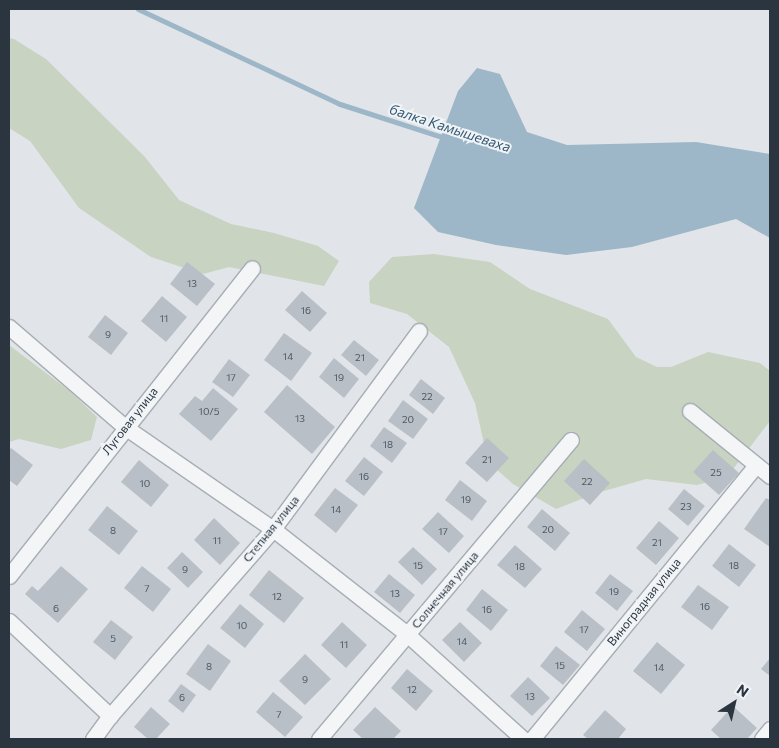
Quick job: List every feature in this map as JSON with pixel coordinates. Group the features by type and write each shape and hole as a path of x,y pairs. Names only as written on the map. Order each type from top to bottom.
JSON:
{"street":[{"name":"Луговая улица","path":"9,576 252,268"},
{"path":"9,327 125,427 273,529 408,635 523,739"},
{"name":"Степная улица","path":"93,739 110,716 273,529 418,331"},
{"path":"690,411 770,476"},
{"name":"Солнечная улица","path":"319,739 571,440"},
{"name":"Виноградная улица","path":"532,739 756,465"},
{"path":"9,621 110,716"},
{"path":"762,739 770,729"}],"green space":[{"path":"9,38 14,39 46,59 145,157 179,200 231,224 274,233 318,246 339,261 324,286 229,267 203,274 151,257 79,208 30,141 9,128"},
{"path":"434,254 490,262 530,289 608,319 636,357 657,367 671,367 708,352 760,363 770,371 770,421 727,477 697,485 646,479 597,493 556,509 513,484 488,462 475,403 449,347 407,314 370,303 369,282 392,257"},
{"path":"9,345 71,392 97,417 91,440 61,449 19,439 9,442"}],"water":[{"path":"477,68 500,74 527,132 567,145 696,142 770,154 770,238 736,219 632,247 566,255 496,245 438,232 414,208 458,91"}],"building":[{"path":"187,262 215,284 197,306 170,284"},
{"path":"302,291 327,313 310,332 285,310"},
{"path":"162,296 187,317 166,342 141,321"},
{"path":"105,315 128,333 111,355 88,337"},
{"path":"284,333 312,353 291,381 264,360"},
{"path":"354,340 379,360 366,376 341,355"},
{"path":"334,358 359,379 344,398 319,377"},
{"path":"229,359 250,375 233,397 212,382"},
{"path":"421,379 445,398 433,414 409,395"},
{"path":"287,385 335,427 312,454 264,412"},
{"path":"213,388 238,409 211,441 179,414 195,396 202,401"},
{"path":"403,400 428,419 413,439 388,421"},
{"path":"384,427 407,443 392,463 370,446"},
{"path":"487,438 509,458 487,482 465,463"},
{"path":"11,448 33,465 17,486 9,480 9,451"},
{"path":"713,450 739,473 719,495 693,472"},
{"path":"364,457 383,472 364,496 345,481"},
{"path":"584,459 610,483 590,505 564,481"},
{"path":"139,460 169,485 151,507 121,482"},
{"path":"460,480 487,501 472,521 445,500"},
{"path":"335,488 358,505 336,533 314,515"},
{"path":"684,489 705,506 688,526 668,509"},
{"path":"766,498 770,500 770,547 744,529"},
{"path":"107,506 138,531 119,555 88,530"},
{"path":"542,509 570,533 555,551 527,527"},
{"path":"438,512 464,536 449,553 422,529"},
{"path":"214,518 240,543 220,565 194,540"},
{"path":"659,521 679,538 656,565 636,548"},
{"path":"729,544 756,565 739,587 712,566"},
{"path":"515,545 542,569 525,588 497,565"},
{"path":"413,547 437,569 422,585 398,562"},
{"path":"182,552 203,572 188,588 167,568"},
{"path":"61,566 88,589 58,623 25,594 32,586 38,591"},
{"path":"142,566 171,589 153,612 124,588"},
{"path":"269,570 304,598 284,623 249,595"},
{"path":"389,574 415,595 400,613 374,592"},
{"path":"610,574 633,591 617,611 595,593"},
{"path":"698,585 729,607 712,630 681,607"},
{"path":"482,589 508,610 491,631 466,610"},
{"path":"240,604 264,624 245,648 220,628"},
{"path":"582,610 605,629 587,651 564,632"},
{"path":"111,620 133,637 115,660 93,642"},
{"path":"342,622 367,645 346,668 321,645"},
{"path":"460,622 482,643 464,662 442,640"},
{"path":"657,642 685,665 661,694 633,671"},
{"path":"208,644 231,661 210,691 186,674"},
{"path":"556,646 580,665 563,685 540,666"},
{"path":"305,654 331,679 305,705 279,681"},
{"path":"770,658 770,676 761,669"},
{"path":"407,669 433,691 416,711 391,688"},
{"path":"528,677 550,698 532,716 510,696"},
{"path":"181,684 196,695 183,713 168,701"},
{"path":"273,692 303,717 285,737 256,712"},
{"path":"733,706 757,728 747,739 721,739 711,730"},
{"path":"151,707 170,724 156,739 148,739 134,727"},
{"path":"375,707 401,731 393,739 363,739 353,730"},
{"path":"605,710 626,729 618,739 588,739 583,735"}],"waterway":[{"name":"балка Камышеваха","path":"138,9 340,104 445,138"}]}
